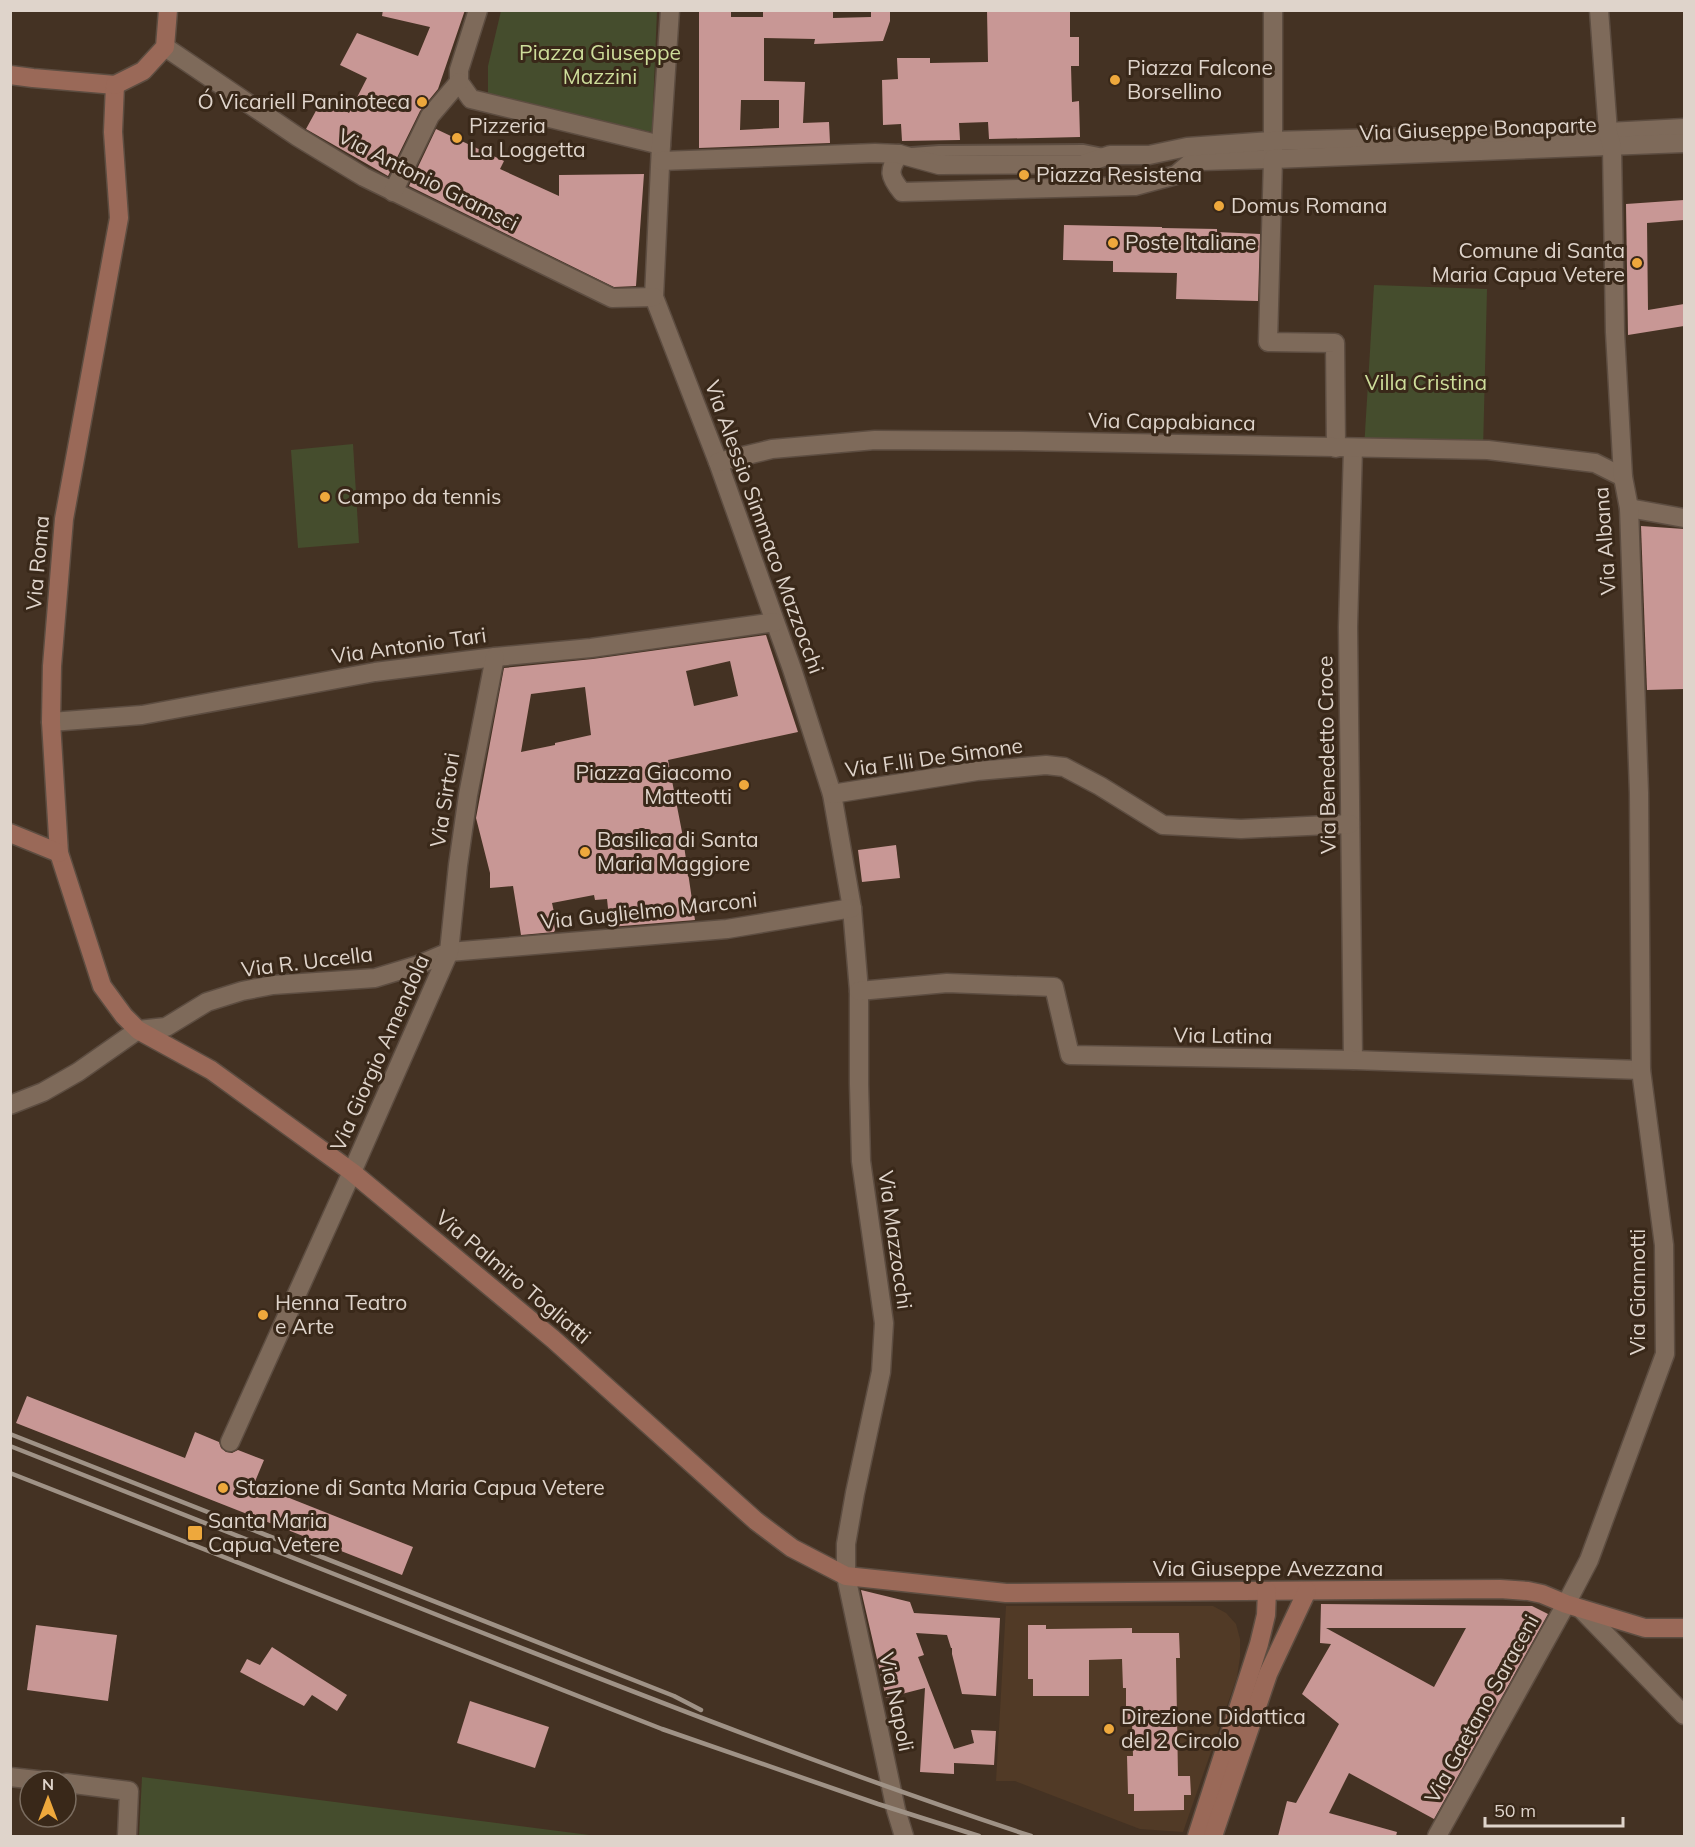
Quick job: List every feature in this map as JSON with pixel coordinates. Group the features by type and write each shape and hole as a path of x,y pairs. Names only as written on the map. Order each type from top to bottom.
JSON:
{"street":[{"path":"10,75 115,85 143,71 165,47 168,10"},
{"path":"478,10 459,70 459,82 471,99 661,153 670,10"},
{"path":"1272,157 1273,10"},
{"name":"Via Albana","path":"1599,10 1610,139 1615,332 1623,477 1629,508 1639,793 1641,1070"},
{"name":"Via Antonio Gramsci","path":"165,47 298,136 364,177 393,192 612,298 654,297"},
{"path":"393,192 430,116 459,82"},
{"name":"Via Roma","path":"115,85 113,132 119,218 64,519 51,666 51,722 59,853 102,986 124,1016 138,1030"},
{"path":"1610,139 1684,128"},
{"name":"Via Giuseppe Bonaparte","path":"899,154 891,166 892,180 902,192 1135,186 1176,175 1191,164 1201,161 1610,139 1684,143"},
{"name":"Via Giuseppe Bonaparte","path":"661,153 899,154 939,165 1083,164 1110,155 1153,153 1187,147 1272,157"},
{"name":"Via Alessio Simmaco Mazzocchi","path":"661,153 654,297 718,462 792,669 832,794 852,908"},
{"path":"1153,153 1154,169 1160,180"},
{"name":"Via Benedetto Croce","path":"1272,157 1268,342 1335,343 1345,448 1353,1060"},
{"name":"Via Cappabianca","path":"718,462 772,449 876,440 1488,450 1595,463 1623,477"},
{"path":"1629,508 1684,518"},
{"name":"Via Antonio Tari","path":"51,722 142,715 354,676 495,657 591,648 775,622"},
{"name":"Via Sirtori","path":"450,952 458,865 468,795 495,657"},
{"name":"Via F.lli De Simone","path":"832,794 976,771 1046,765 1073,772 1163,825 1241,829 1350,824"},
{"path":"10,833 59,853"},
{"name":"Via Guglielmo Marconi","path":"450,952 727,929 852,908"},
{"name":"Via Mazzocchi","path":"846,1575 846,1544 881,1372 884,1323 861,1161 859,991 852,908"},
{"name":"Via R. Uccella","path":"138,1030 166,1027 207,1002 242,991 273,985 375,978 418,965 450,952"},
{"name":"Via Giorgio Amendola","path":"230,1442 450,952"},
{"name":"Via Latina","path":"859,991 947,983 1054,987 1070,1055 1353,1060 1641,1070"},
{"path":"10,1105 43,1092 78,1072 138,1030"},
{"name":"Via Palmiro Togliatti","path":"138,1030 211,1070 352,1172 553,1339 756,1521 792,1548 846,1575"},
{"name":"Via Giannotti","path":"1574,1606 1665,1354 1664,1245 1641,1070"},
{"name":"Via Giuseppe Avezzana","path":"846,1575 1006,1593 1500,1589 1542,1594 1645,1628 1684,1628"},
{"name":"Via Napoli","path":"846,1575 896,1810 904,1836"},
{"path":"1213,1836 1268,1674 1307,1591"},
{"path":"1197,1836 1259,1644 1266,1615 1267,1592"},
{"path":"1574,1606 1684,1714"},
{"name":"Via Gaetano Saraceni","path":"1437,1836 1574,1606"},
{"path":"78,1785 129,1791 127,1836"}],"shaded area":[{"name":"Direzione Didattica del 2 Circolo","path":"1006,1606 1213,1606 1226,1613 1236,1624 1240,1639 1237,1677 1183,1832 1140,1829 1015,1781 996,1781"}],"green space":[{"name":"Piazza Giuseppe Mazzini","path":"501,11 657,11 652,132 488,98 488,66"},
{"name":"Villa Cristina","path":"1374,285 1487,289 1483,450 1364,449"},
{"name":"Campo da tennis","path":"353,444 359,543 298,548 291,450"},
{"path":"142,1777 597,1836 139,1836"}],"building":[{"path":"383,10 465,10 438,89 420,111 388,176 306,129 323,98 349,113 367,78 340,65 357,33 418,56 430,27 382,16"},
{"path":"699,10 731,10 731,17 763,17 763,10 833,10 833,18 871,17 871,10 890,10 890,21 883,41 814,44 815,39 764,38 764,81 805,82 803,123 829,122 830,143 699,148","holes":["741,100 779,100 779,128 740,130"]},
{"path":"987,10 1070,10 1070,37 1079,37 1079,66 1071,66 1072,102 1079,101 1080,137 989,139 988,122 959,123 960,140 902,141 901,124 883,125 882,80 898,79 897,58 930,58 930,63 988,62"},
{"path":"436,129 504,161 500,169 559,196 559,175 644,174 636,286 614,287 409,186"},
{"name":"Comune di Santa Maria Capua Vetere","path":"1684,200 1684,220 1647,223 1648,310 1684,304 1684,326 1628,335 1626,204"},
{"path":"1064,225 1217,229 1217,232 1260,234 1258,301 1176,299 1177,273 1113,272 1113,261 1063,260"},
{"path":"1641,526 1684,529 1684,689 1647,690"},
{"path":"766,635 798,732 668,760 682,832 695,920 610,927 607,899 595,900 594,895 552,903 557,926 554,932 521,935 513,886 490,888 490,873 476,818 504,668 593,659","holes":["730,661 738,696 694,706 686,671","585,687 591,735 521,752 531,694"]},
{"path":"896,845 900,878 862,882 858,850"},
{"name":"Stazione di Santa Maria Capua Vetere","path":"27,1396 185,1458 195,1432 219,1442 221,1448 226,1452 232,1453 238,1450 264,1460 254,1484 413,1547 402,1575 16,1423"},
{"path":"861,1590 910,1602 914,1613 1000,1618 996,1696 962,1694 947,1635 916,1633 924,1655 918,1657 954,1749 974,1743 971,1730 996,1731 994,1765 954,1763 954,1774 920,1772 925,1688 886,1698"},
{"path":"1321,1604 1532,1606 1548,1614 1434,1819 1349,1773 1329,1813 1397,1832 1396,1836 1278,1836 1287,1801 1296,1803 1339,1724 1302,1694 1331,1644 1320,1643","holes":["1326,1628 1466,1628 1434,1687"]},
{"path":"36,1625 117,1635 108,1701 27,1690"},
{"path":"1028,1625 1046,1625 1046,1629 1132,1628 1132,1633 1179,1633 1180,1658 1176,1658 1178,1776 1190,1776 1191,1795 1184,1795 1184,1810 1134,1811 1134,1794 1128,1794 1127,1756 1133,1756 1132,1720 1126,1720 1126,1688 1123,1688 1122,1659 1089,1660 1089,1696 1033,1696 1033,1679 1028,1679"},
{"path":"272,1647 347,1695 337,1711 312,1695 304,1706 240,1672 247,1659 260,1665"},
{"path":"470,1701 549,1727 535,1768 457,1743"}],"railway":[{"path":"10,1434 674,1696 701,1710"},
{"path":"10,1446 670,1706 958,1812 1031,1836"},
{"path":"10,1473 662,1729 878,1804 979,1836"}],"place":[{"name":"Piazza Falcone Borsellino","path":"1115,80"},
{"name":"Ó Vicariell Paninoteca","path":"422,102"},
{"name":"Pizzeria La Loggetta","path":"457,138"},
{"name":"Piazza Resistena","path":"1024,175"},
{"name":"Domus Romana","path":"1219,206"},
{"name":"Poste Italiane","path":"1113,243"},
{"name":"Comune di Santa Maria Capua Vetere","path":"1637,263"},
{"name":"Campo da tennis","path":"325,497"},
{"name":"Piazza Giacomo Matteotti","path":"744,785"},
{"name":"Basilica di Santa Maria Maggiore","path":"585,852"},
{"name":"Henna Teatro e Arte","path":"263,1315"},
{"name":"Stazione di Santa Maria Capua Vetere","path":"223,1488"},
{"name":"Santa Maria Capua Vetere","path":"195,1533"},
{"name":"Direzione Didattica del 2 Circolo","path":"1109,1729"}]}
